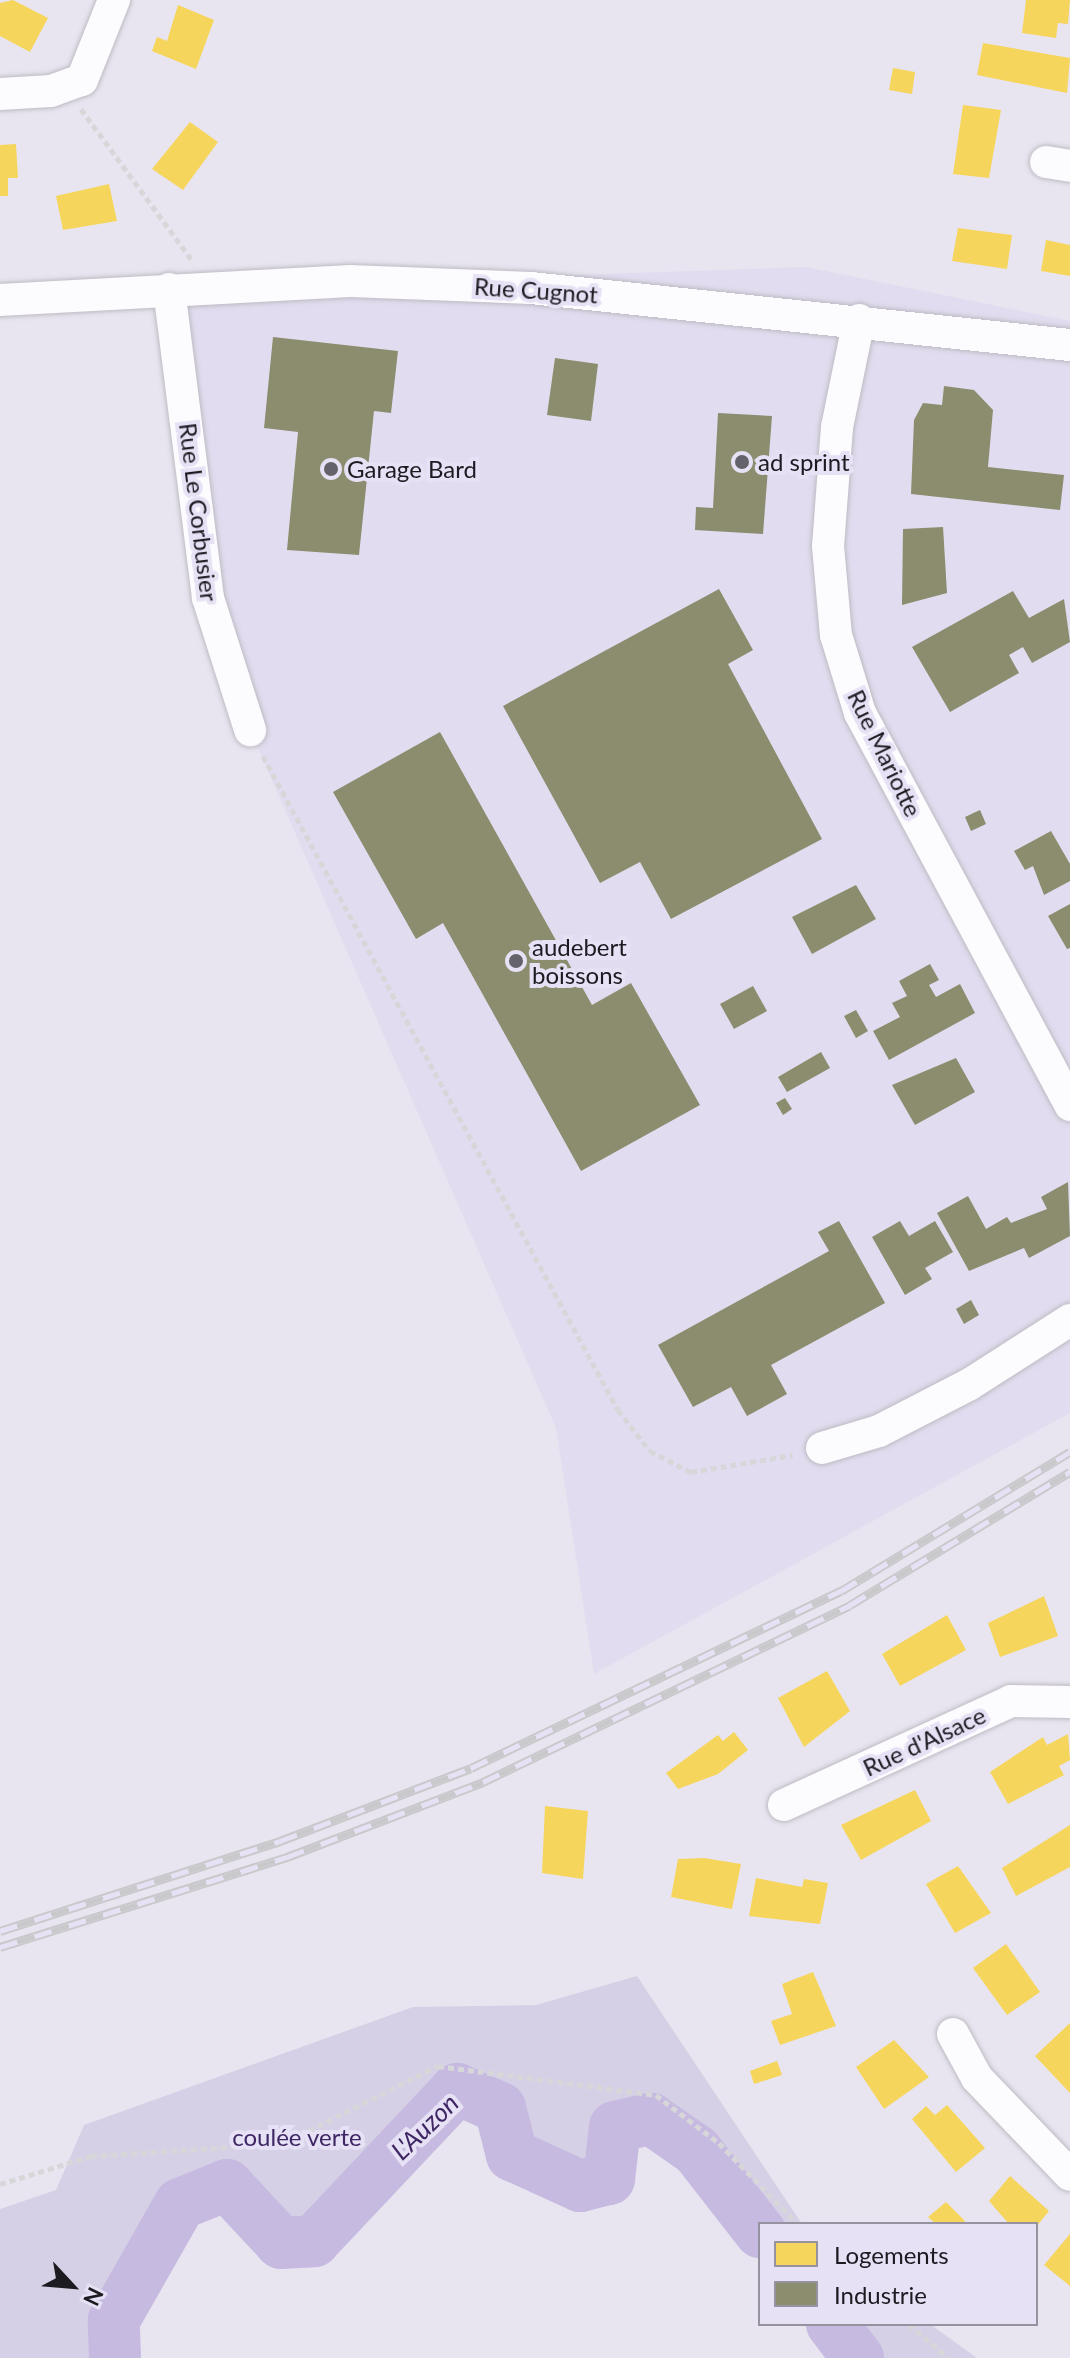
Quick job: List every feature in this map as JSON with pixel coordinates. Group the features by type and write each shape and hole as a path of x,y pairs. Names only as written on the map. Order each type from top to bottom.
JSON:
{"street":[{"path":"0,94 70,87 91,67 114,0"},
{"name":"Rue Cugnot","path":"0,300 350,281 531,288 859,320 1070,345"},
{"name":"Rue Le Corbusier","path":"169,289 208,598 250,730"},
{"name":"Rue Mariotte","path":"859,320 837,427 828,546 836,635 860,713 1070,1105"},
{"path":"822,1448 879,1431 957,1391 1070,1320"},
{"name":"Rue d'Alsace","path":"784,1805 1011,1701 1070,1702"},
{"path":"953,2034 977,2078 1070,2175"}],"path":[{"path":"70,87 193,268"},
{"path":"250,730 618,1410 650,1451 691,1472 727,1472 822,1448"},
{"path":"0,2184 91,2156 282,2144 438,2066 656,2095 719,2143 796,2222"},
{"path":"911,2326 948,2358"}],"shaded area":[{"path":"806,267 1070,321 1070,1413 594,1674 556,1428 250,730 188,543 169,289"}],"green space":[{"name":"coulée verte","path":"637,1976 801,2222 758,2222 758,2229 697,2151 651,2119 615,2127 609,2179 580,2186 512,2155 500,2108 457,2089 314,2241 281,2243 227,2185 180,2204 114,2320 115,2358 0,2358 0,2209 56,2190 84,2125 413,2007 536,2005"},
{"path":"834,2326 933,2326 977,2358 858,2358"}],"building: Logements":[{"path":"13,0 48,18 30,52 0,36 0,3"},
{"path":"1026,0 1070,0 1068,24 1058,23 1056,38 1022,33"},
{"path":"178,5 214,20 196,69 152,51 157,37 167,41"},
{"path":"983,43 1070,58 1067,93 977,75"},
{"path":"893,68 915,72 912,94 889,90"},
{"path":"963,105 1001,110 989,178 953,174"},
{"path":"190,122 218,142 183,190 152,169"},
{"path":"16,144 18,178 8,178 8,196 0,196 0,145"},
{"path":"109,184 117,221 63,230 56,196"},
{"path":"958,228 1012,235 1007,269 952,261"},
{"path":"1046,240 1070,245 1070,276 1041,271"},
{"path":"1044,1596 1058,1636 1000,1657 988,1623"},
{"path":"947,1615 966,1650 900,1686 882,1654"},
{"path":"827,1671 850,1711 804,1747 778,1698"},
{"path":"734,1732 748,1750 718,1774 678,1789 666,1773 718,1735 723,1741"},
{"path":"1068,1734 1070,1760 1059,1766 1064,1775 1008,1804 990,1772 1043,1737 1047,1745"},
{"path":"915,1790 931,1821 861,1860 841,1825"},
{"path":"545,1806 588,1811 583,1879 542,1873"},
{"path":"1070,1825 1070,1867 1016,1896 1002,1868"},
{"path":"704,1858 741,1864 732,1909 671,1897 678,1859"},
{"path":"958,1866 991,1913 955,1933 926,1884"},
{"path":"756,1878 802,1887 804,1879 828,1883 820,1924 749,1916"},
{"path":"1006,1944 1040,1992 1007,2015 973,1968"},
{"path":"813,1972 836,2026 780,2045 771,2021 792,2014 782,1984"},
{"path":"1070,2023 1070,2093 1035,2056"},
{"path":"894,2040 929,2077 884,2109 856,2067"},
{"path":"777,2061 782,2075 754,2084 750,2071"},
{"path":"947,2105 985,2148 956,2172 912,2119 926,2106 935,2115"},
{"path":"1010,2176 1049,2211 1038,2225 1038,2222 1007,2222 989,2201"},
{"path":"946,2202 965,2221 934,2222 928,2217"},
{"path":"1070,2234 1070,2286 1044,2265"}],"building: Industrie":[{"name":"Garage Bard","path":"273,337 398,351 391,413 374,411 359,555 287,550 298,432 264,428"},
{"path":"555,358 598,364 591,421 547,415"},
{"path":"944,386 974,390 993,410 988,467 1064,475 1060,510 911,494 914,420 923,403 942,405"},
{"name":"ad sprint","path":"718,413 772,416 763,534 695,530 696,507 713,508"},
{"path":"943,527 947,593 902,605 903,529"},
{"path":"719,589 753,650 728,664 822,839 671,919 640,862 600,883 503,706"},
{"path":"1013,591 1029,618 1064,599 1070,642 1032,663 1023,647 1009,655 1019,673 950,712 912,647"},
{"name":"audebert boissons","path":"440,732 592,1005 631,983 700,1105 581,1171 443,923 416,939 333,792"},
{"path":"980,810 986,824 971,831 965,817"},
{"path":"1051,831 1070,864 1070,881 1044,895 1033,866 1025,870 1014,851"},
{"path":"856,885 876,919 812,954 792,917"},
{"path":"1070,904 1070,948 1067,949 1048,916"},
{"path":"930,964 939,980 929,985 936,997 960,984 975,1013 889,1060 873,1031 900,1017 892,1003 907,996 899,981"},
{"path":"753,986 767,1011 734,1029 720,1004"},
{"path":"856,1010 868,1031 856,1038 844,1016"},
{"path":"821,1052 830,1068 787,1092 778,1077"},
{"path":"956,1058 975,1092 915,1125 892,1085"},
{"path":"785,1098 792,1109 783,1115 776,1103"},
{"path":"1068,1182 1070,1236 1029,1258 1024,1248 969,1271 937,1213 968,1196 986,1229 1007,1217 1011,1223 1047,1209 1041,1197"},
{"path":"839,1221 885,1303 771,1365 787,1394 747,1416 731,1387 693,1407 658,1345 829,1251 818,1232"},
{"path":"900,1221 909,1236 935,1221 953,1252 925,1268 932,1279 905,1295 872,1237"},
{"path":"971,1300 979,1315 964,1324 956,1309"}],"waterway":[{"name":"L'Auzon","path":"115,2358 114,2320 180,2204 227,2185 281,2243 314,2241 457,2089 500,2108 512,2155 580,2186 609,2179 615,2127 651,2119 697,2151 758,2229"},
{"name":"L'Auzon","path":"834,2326 858,2358"}],"railway":[{"path":"0,1931 280,1841 471,1768 841,1591 1070,1452"},
{"path":"0,1947 287,1857 483,1782 850,1605 1070,1472"}],"place":[{"name":"ad sprint","path":"742,462"},
{"name":"Garage Bard","path":"331,469"},
{"name":"audebert boissons","path":"516,961"}]}
